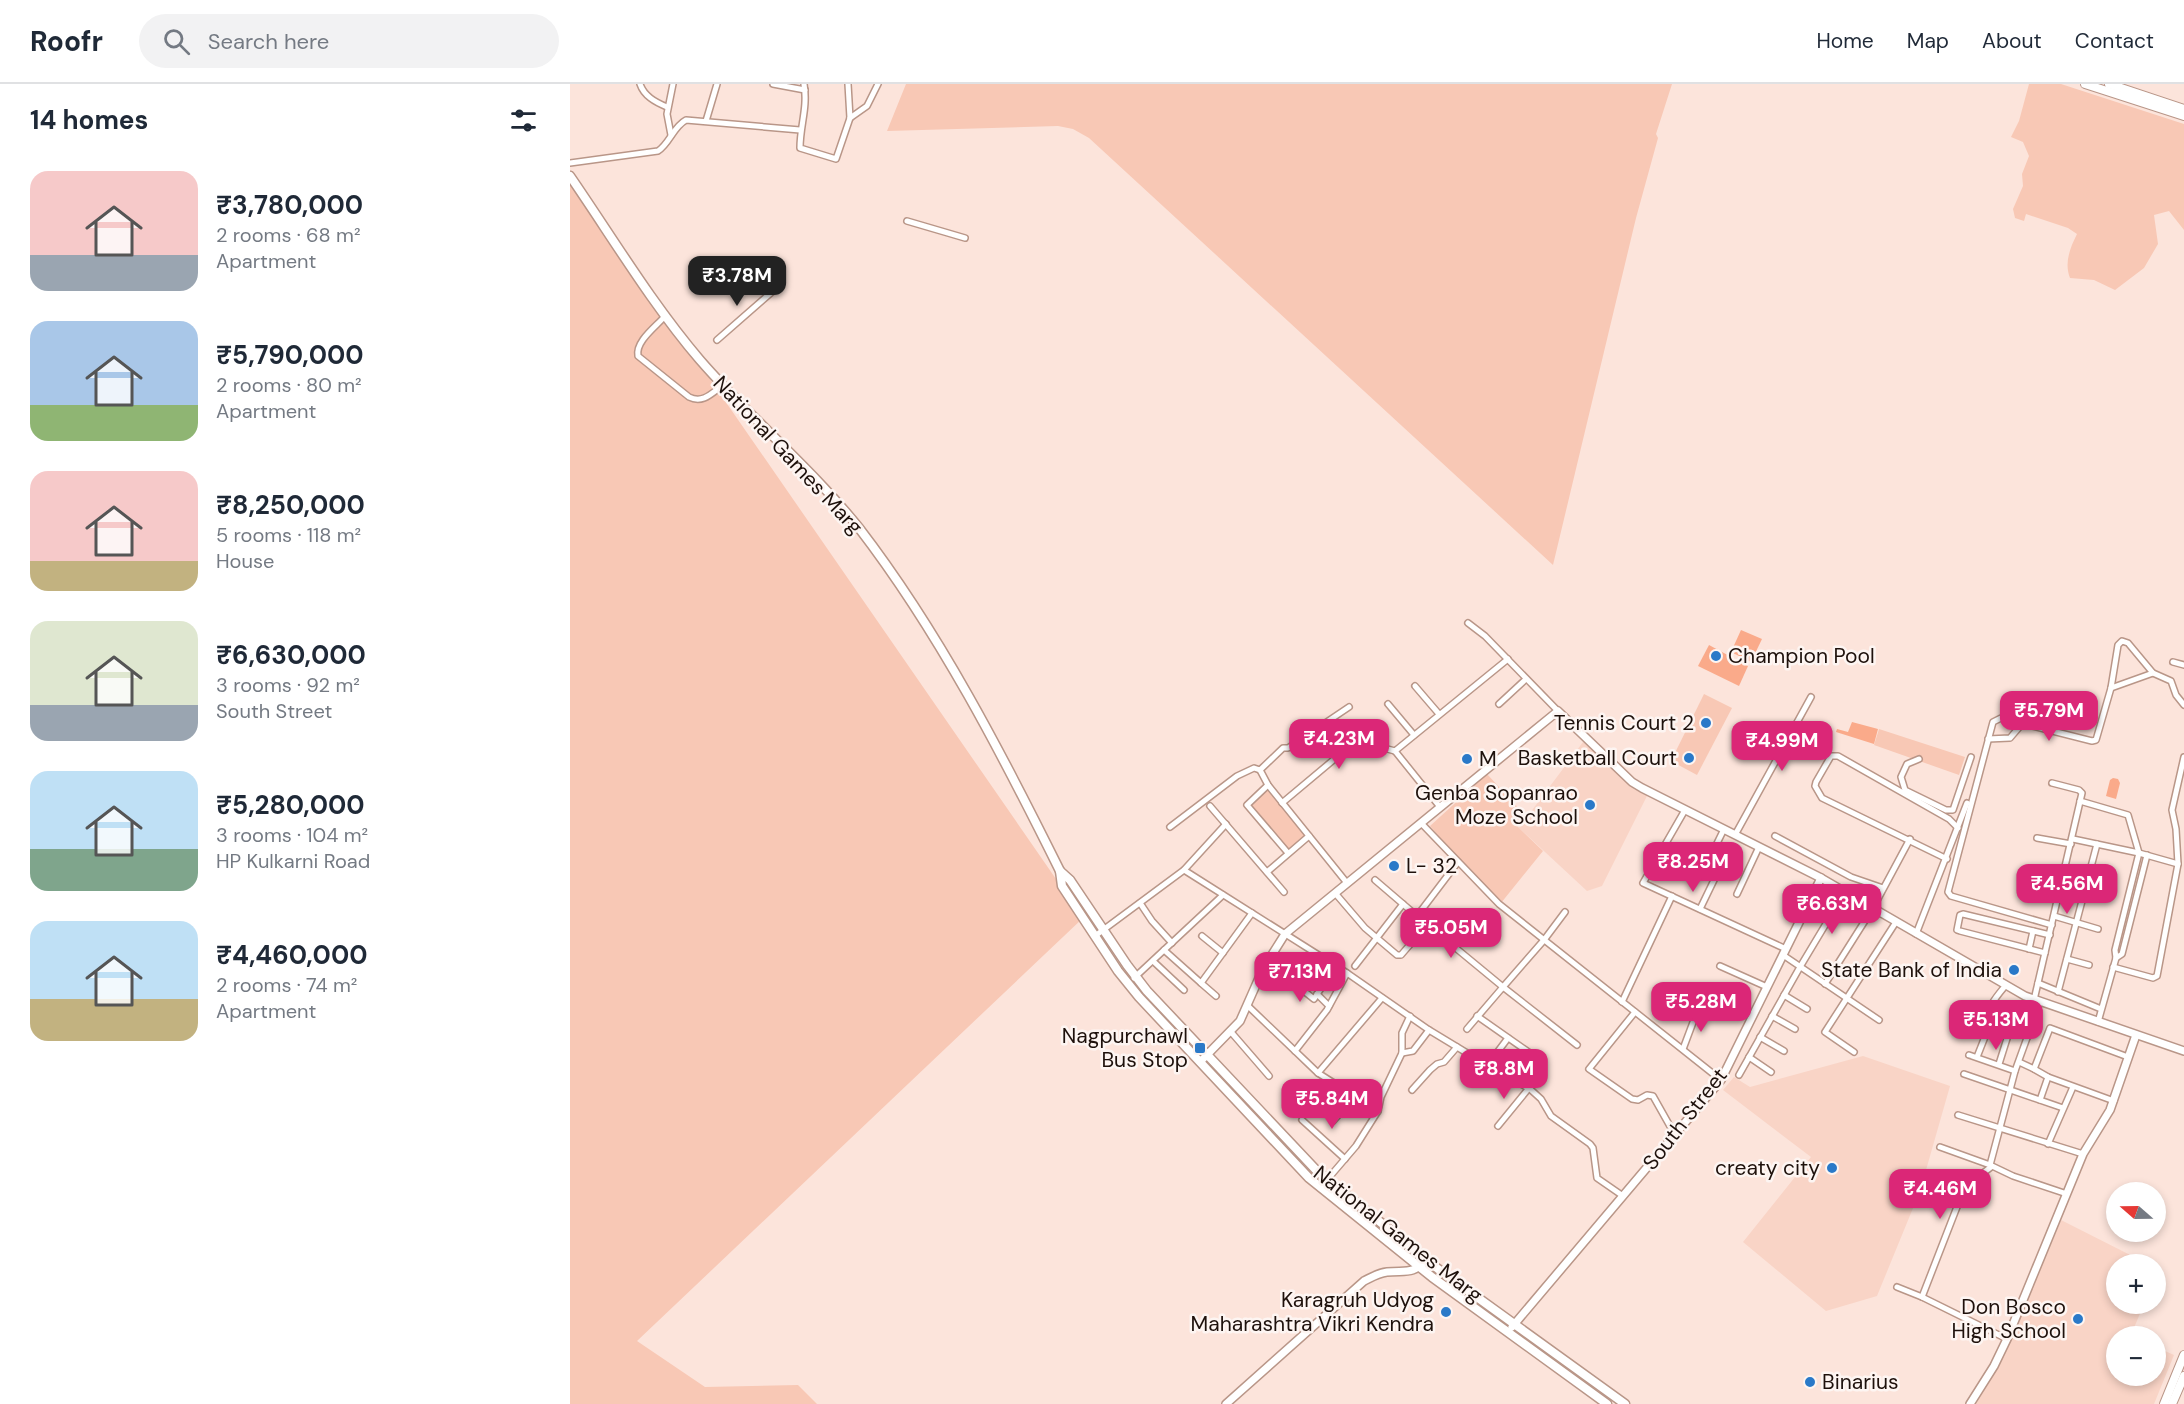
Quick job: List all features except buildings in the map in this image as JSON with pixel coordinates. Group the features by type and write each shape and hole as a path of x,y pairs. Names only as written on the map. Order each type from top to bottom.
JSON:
{"main road":[{"path":"2085,84 2184,116"},
{"path":"2109,84 2184,109"},
{"name":"National Games Marg","path":"570,176 690,348 830,494 884,564 922,620 988,731 1060,871 1062,886 1128,983 1292,1161 1320,1188 1419,1267 1607,1404"},
{"name":"National Games Marg","path":"1060,871 1070,880 1136,977 1299,1154 1327,1180 1427,1260 1625,1404"},
{"path":"2164,1404 2184,1355"},
{"path":"2172,1404 2184,1376"}],"street":[{"path":"640,84 644,93 667,107"},
{"path":"671,135 667,107 673,84"},
{"path":"706,121 717,84"},
{"path":"773,84 804,87 806,113 800,130 800,148 836,159 850,118 848,84"},
{"path":"850,118 867,106 878,84"},
{"path":"570,163 658,151 679,124 686,120 800,130"},
{"path":"907,221 965,238"},
{"path":"717,340 772,291"},
{"path":"667,315 640,344 637,351 638,357 696,401 723,385"},
{"path":"1468,623 1485,636 1632,782 1821,878 2037,1001 2184,1051"},
{"path":"2052,925 1948,894 1993,723 1998,718 2092,741 2096,740 2110,688 2118,645 2122,641 2128,643 2153,673 2171,681 2176,695 2184,705"},
{"path":"1395,751 1508,659"},
{"path":"2173,662 2184,665"},
{"path":"2110,688 2153,673"},
{"path":"1499,704 1526,679"},
{"path":"1415,686 1440,714"},
{"path":"1735,835 1811,698"},
{"path":"1388,704 1414,735"},
{"path":"1260,770 1283,748 1288,748 1349,708"},
{"path":"1200,1062 1240,1021 1267,962 1285,934 1558,711"},
{"path":"1988,739 2010,738 2022,724"},
{"path":"1282,802 1362,736 1370,738 1380,747 1395,751 1440,807"},
{"path":"1947,859 1822,798 1815,786 1831,756 1838,756 1948,819 1958,828"},
{"path":"1919,759 1907,764 1901,777 1905,790 1946,810 1953,810 1971,757"},
{"path":"2113,968 2153,978 2157,976 2178,864 2176,829 2172,810 2184,757"},
{"path":"1170,826 1238,776 1254,768 1260,770 1268,785 1347,883"},
{"path":"1922,1297 1962,1194 1969,1184 1990,1166 2009,1091 2028,1036 2037,1001 2038,983 2082,793 2079,790 2052,783"},
{"path":"1268,785 1246,805 1288,853"},
{"path":"2080,801 2128,814 2139,853 2115,950 2116,958 2098,1022"},
{"path":"1917,934 1967,803"},
{"path":"1210,806 1284,892"},
{"path":"1685,810 1642,883 1701,909 1785,952 1800,967 1879,1020"},
{"path":"1421,823 1499,904 1721,1080"},
{"path":"1095,936 1184,870 1226,824"},
{"path":"1706,868 1724,830"},
{"path":"1267,872 1309,836"},
{"path":"1775,836 1851,877 1883,888"},
{"path":"2037,838 2097,844 2178,864"},
{"path":"1825,984 1873,908 1910,839"},
{"path":"2058,992 2097,844"},
{"path":"1664,847 1714,872 1715,875 1701,909"},
{"path":"1737,894 1759,847"},
{"path":"2116,958 2122,954 2147,855"},
{"path":"1418,916 1458,862"},
{"path":"1184,870 1347,973 1429,1030 1529,1088 1541,1099 1551,1116 1590,1144 1593,1148 1598,1178 1623,1196"},
{"name":"South Street","path":"1507,1333 1721,1080 1821,878"},
{"path":"2089,879 2108,885"},
{"path":"1376,880 1503,987 1577,1045"},
{"path":"1739,1075 1845,892"},
{"path":"1335,893 1392,952 1401,955 1427,924"},
{"path":"1128,983 1223,895"},
{"path":"1622,1002 1672,896"},
{"path":"1140,903 1152,921 1172,943"},
{"path":"1355,966 1402,904"},
{"path":"1467,1029 1544,940 1565,912"},
{"path":"1201,983 1252,913"},
{"path":"2045,953 1957,930 1960,915 2050,935"},
{"path":"2054,916 2098,929"},
{"path":"1854,1052 1825,1032 1896,922"},
{"path":"2029,949 2033,931"},
{"path":"1202,936 1223,953"},
{"path":"1164,950 1216,996"},
{"path":"2067,959 2089,965"},
{"path":"1153,961 1184,990"},
{"path":"1267,962 1314,999 1327,979"},
{"path":"1720,966 1767,987"},
{"path":"1295,1051 1329,1005 1347,973"},
{"path":"2038,983 2102,1009"},
{"path":"1977,1058 1989,1024 1992,1004 2006,985"},
{"path":"1317,994 1329,1005"},
{"path":"1784,995 1807,1009"},
{"path":"1318,1073 1382,998"},
{"path":"1248,1006 1318,1073 1378,1111"},
{"path":"1683,1049 1698,1009"},
{"path":"1635,1012 1589,1069 1632,1099 1638,1100 1647,1095 1653,1096 1675,1135"},
{"path":"1320,1188 1356,1146 1378,1111 1381,1097 1402,1053 1402,1033 1410,1016"},
{"path":"1477,1016 1536,1059"},
{"path":"1772,1016 1795,1029"},
{"path":"1989,1024 1993,1023 2028,1036"},
{"path":"2034,1068 2050,1028 2128,1058"},
{"path":"1999,1064 2010,1029"},
{"path":"1402,1053 1413,1051 1429,1030"},
{"path":"1231,1032 1269,1076"},
{"path":"1970,1404 1994,1366 2007,1339 2083,1154 2114,1101 2136,1035"},
{"path":"1760,1037 1784,1051"},
{"path":"1496,1054 1508,1038"},
{"path":"1412,1090 1430,1070 1444,1062 1457,1047"},
{"path":"1969,1055 2015,1071"},
{"path":"1749,1057 1771,1072"},
{"path":"2019,1062 2048,1077 2114,1101"},
{"path":"1964,1074 2063,1108"},
{"path":"2040,1100 2048,1077"},
{"path":"1313,1107 1336,1085"},
{"path":"2048,1143 2073,1086"},
{"path":"1498,1126 1529,1088"},
{"path":"1333,1120 1355,1097"},
{"path":"1958,1115 2083,1154"},
{"path":"1302,1120 1345,1159"},
{"path":"1940,1147 2067,1194"},
{"path":"1226,1404 1365,1281 1377,1274 1412,1271 1427,1260"},
{"path":"1897,1287 2007,1339"}],"shaded area":[{"path":"906,84 1672,84 1656,134 1658,138 1636,218 1553,565 1089,138 1073,129 1058,126 887,131"},
{"path":"2029,84 2061,84 2184,124 2184,230 2169,211 2154,215 2158,244 2144,268 2115,290 2094,280 2070,278 2068,261 2077,234 2068,228 2026,214 2024,221 2015,218 2013,209 2023,186 2022,174 2029,156 2023,142 2011,137 2019,121"},
{"path":"570,177 1083,918 637,1341 705,1387 798,1385 817,1404 570,1404"},
{"path":"1741,630 1762,639 1751,662 1731,652"},
{"name":"Champion Pool","path":"1709,645 1748,666 1739,686 1698,666"},
{"path":"1704,694 1732,708 1697,775 1671,761"},
{"path":"1852,722 1878,729 1874,744 1836,732 1837,729 1848,732"},
{"path":"1879,729 1965,757 1959,775 1874,745"},
{"name":"Genba Sopanrao Moze School","path":"1586,738 1649,792 1602,886 1587,891 1518,827"},
{"path":"1487,774 1527,817 1518,827 1543,851 1501,903 1430,826"},
{"path":"2118,779 2120,783 2116,799 2106,796 2110,780"},
{"path":"1268,785 1309,836 1288,853 1247,805"},
{"path":"1863,1056 1950,1086 1920,1191 1877,1296 1826,1311 1743,1242 1811,1157 1723,1090 1734,1077 1750,1087"},
{"name":"Don Bosco High School","path":"2061,1220 2128,1254 2106,1254 2106,1314 2140,1314 2135,1326 2106,1326 2106,1386 2161,1386 2154,1404 1976,1404 2010,1341"},
{"name":"Don Bosco High School","path":"2166,1351 2174,1355 2166,1375"}],"place":[{"name":"Champion Pool","path":"1716,656"},
{"name":"Tennis Court 2","path":"1706,723"},
{"name":"Basketball Court","path":"1689,758"},
{"name":"M","path":"1467,759"},
{"name":"Genba Sopanrao Moze School","path":"1590,805"},
{"name":"L- 32","path":"1394,866"},
{"name":"State Bank of India","path":"2014,970"},
{"name":"Nagpurchawl Bus Stop","path":"1200,1048"},
{"name":"creaty city","path":"1832,1168"},
{"name":"Karagruh Udyog Maharashtra Vikri Kendra","path":"1446,1312"},
{"name":"Don Bosco High School","path":"2078,1319"},
{"name":"Binarius","path":"1810,1382"}]}
